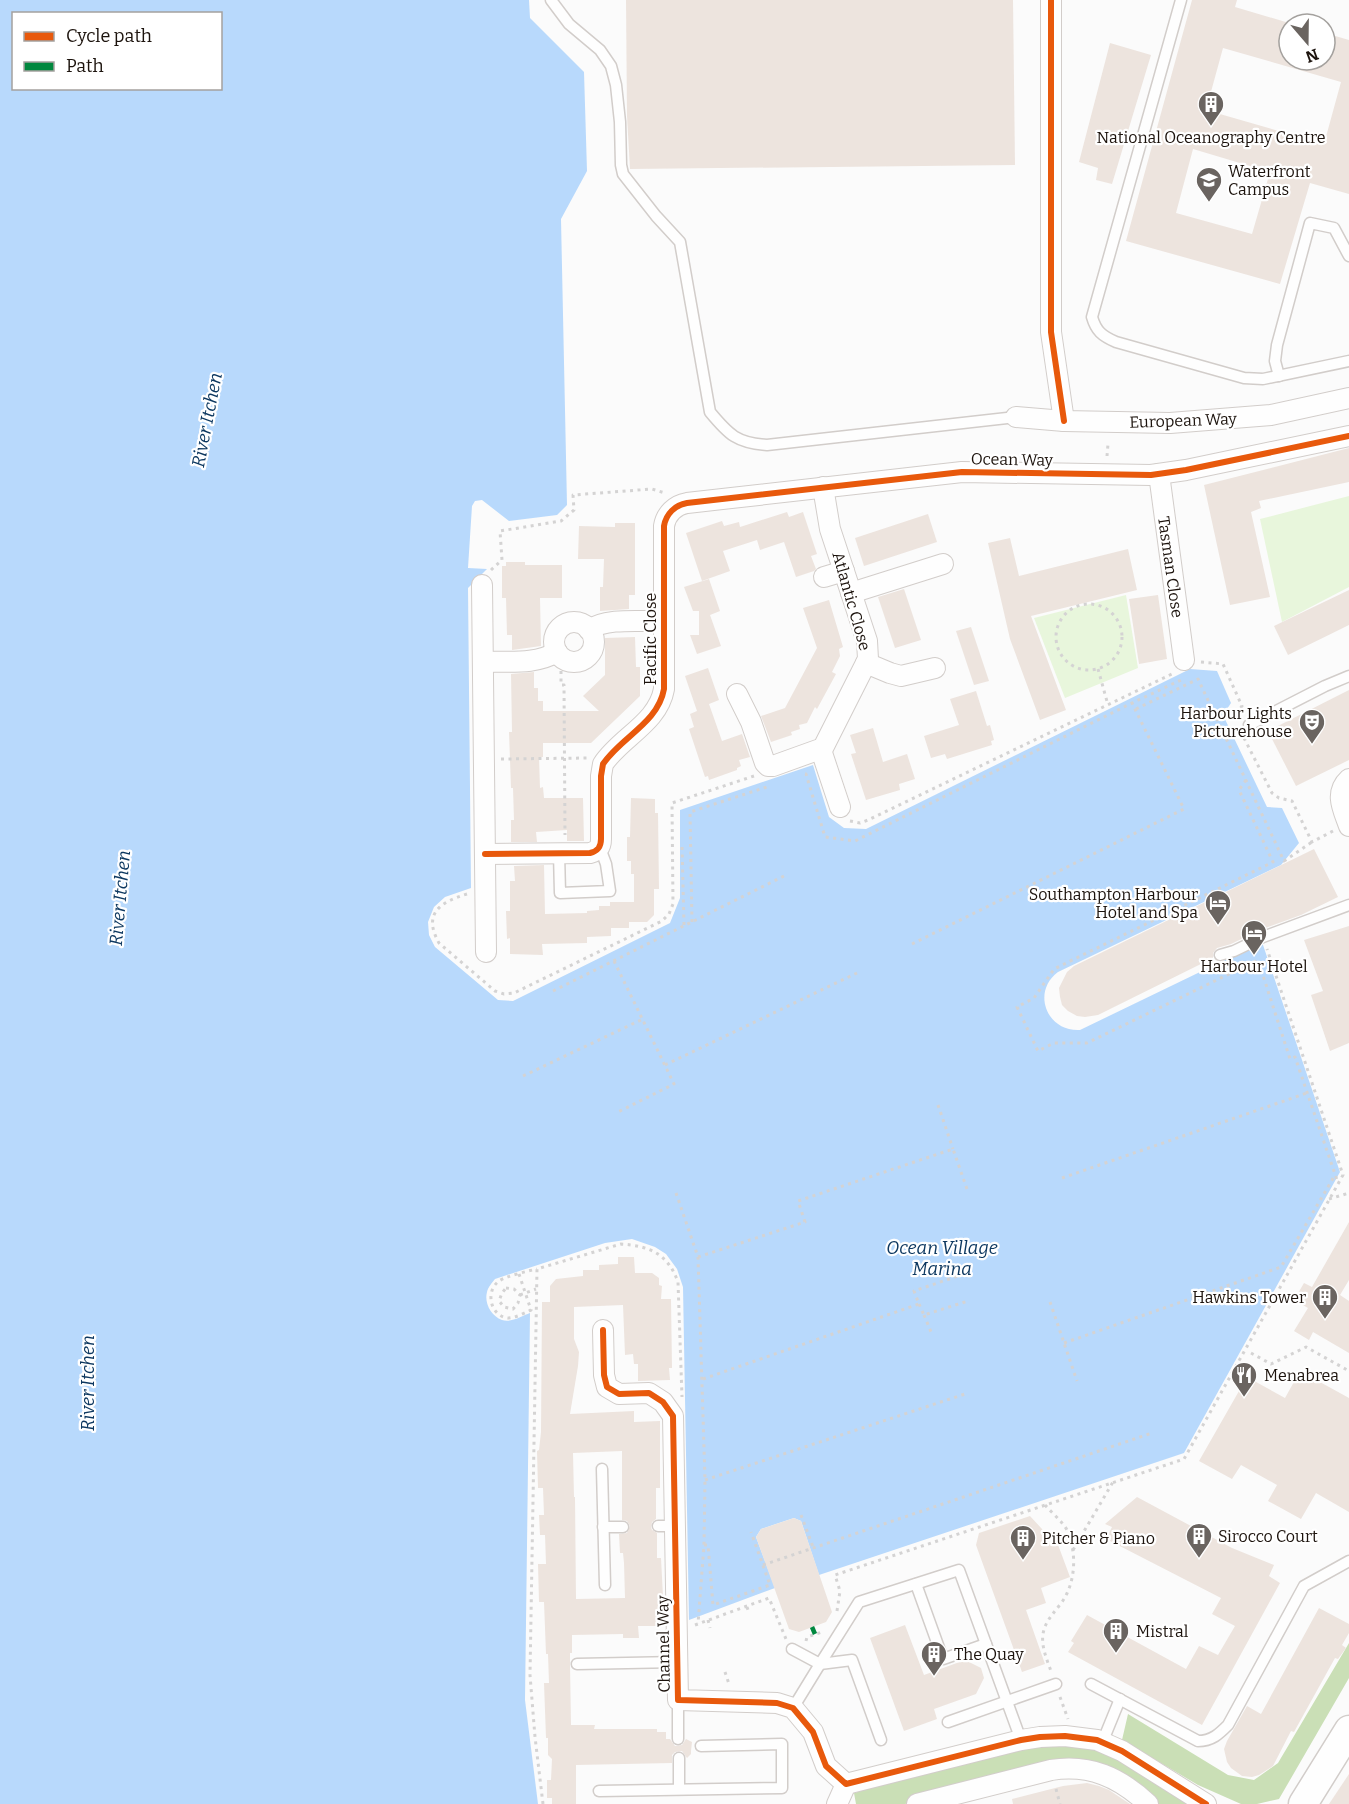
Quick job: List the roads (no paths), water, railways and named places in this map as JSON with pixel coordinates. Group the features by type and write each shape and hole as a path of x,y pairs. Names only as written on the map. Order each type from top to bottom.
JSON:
{"street":[{"path":"1051,0 1051,332 1064,421"},
{"name":"European Way","path":"1016,417 1064,421 1170,423 1271,415 1349,398"},
{"name":"Ocean Way","path":"673,509 687,503 962,472 1116,476 1159,474 1349,436"},
{"name":"Tasman Close","path":"1159,474 1184,669"},
{"name":"Atlantic Close","path":"821,750 868,659 868,647 830,529 823,487"},
{"name":"Pacific Close","path":"600,848 603,764 654,712 664,688 664,526 673,509"},
{"path":"851,593 943,564"},
{"path":"824,577 844,571"},
{"path":"486,579 483,662 486,952"},
{"path":"589,630 610,622 664,621"},
{"path":"483,662 535,661 559,655 574,662 590,653 593,647 589,630 580,623 574,622 558,629 554,642 559,655"},
{"path":"866,663 901,676 935,668"},
{"path":"737,694 771,775 773,766 821,750 840,807"},
{"path":"1349,779 1343,786 1340,797 1349,825"},
{"path":"485,854 590,853 600,848"},
{"name":"Channel Way","path":"603,1330 604,1375 607,1388 619,1394 649,1393 663,1402 673,1416 666,1526 676,1632 678,1701 777,1703 793,1708"},
{"path":"793,1708 813,1732 826,1766 846,1784"},
{"path":"1303,1804 1349,1730"},
{"path":"846,1784 1021,1740 1065,1736 1102,1743 1122,1751 1206,1804"},
{"path":"917,1804 1066,1767 1090,1769 1115,1780 1148,1804"},
{"path":"837,1804 846,1784"}],"lane":[{"path":"551,0 569,24 600,50 611,66 621,122 623,174 680,242 710,412 722,427 734,437 749,444 767,445 1016,417"},
{"path":"1181,0 1092,317 1096,329 1104,337 1116,342 1244,378 1263,379 1349,361"},
{"path":"1279,376 1275,361 1277,345 1310,223 1334,228 1349,256"},
{"path":"1244,726 1349,676"},
{"path":"562,853 560,893 610,891 606,864 600,848"},
{"path":"1220,955 1234,951 1263,936 1349,905"},
{"path":"602,1469 605,1585"},
{"path":"603,1527 623,1527"},
{"path":"1091,1684 1198,1741 1207,1741 1217,1736 1228,1725 1304,1586 1349,1561"},
{"path":"793,1708 860,1602 958,1569 1021,1740"},
{"path":"916,1584 943,1659 986,1644"},
{"path":"792,1649 820,1664 852,1660 881,1740"},
{"path":"577,1664 677,1662"},
{"path":"948,1722 1056,1684"},
{"path":"1102,1743 1120,1699"},
{"path":"678,1701 678,1739"},
{"path":"599,1791 782,1788 782,1744 701,1746"},
{"path":"679,1758 680,1790"}],"water":[{"path":"0,0 529,0 530,18 584,72 587,171 561,219 567,505 557,515 509,521 482,500 475,501 472,506 468,568 487,569 468,588 471,888 445,897 434,907 428,922 429,935 435,947 498,1000 513,1001 670,923 680,898 680,810 813,765 829,817 844,828 866,829 1190,669 1217,671 1231,703 1223,715 1267,807 1282,808 1299,843 1281,865 1058,972 1050,980 1045,990 1044,1000 1051,1018 1068,1029 1080,1030 1262,942 1340,1172 1184,1453 819,1575 801,1521 794,1518 761,1529 756,1537 775,1588 689,1620 683,1287 677,1269 666,1254 655,1247 632,1239 605,1243 495,1279 488,1288 486,1296 488,1305 495,1315 502,1320 509,1321 530,1313 525,1700 538,1804 0,1804"}],"place":[{"name":"National Oceanography Centre","path":"1211,127"},
{"name":"Waterfront Campus","path":"1209,203"},
{"name":"Harbour Lights Picturehouse","path":"1312,745"},
{"name":"Southampton Harbour Hotel and Spa","path":"1218,926"},
{"name":"Harbour Hotel","path":"1254,956"},
{"name":"Hawkins Tower","path":"1325,1320"},
{"name":"Menabrea","path":"1244,1398"},
{"name":"Sirocco Court","path":"1199,1559"},
{"name":"Pitcher & Piano","path":"1023,1561"},
{"name":"Mistral","path":"1116,1654"},
{"name":"The Quay","path":"934,1677"}],"water label":[{"name":"River Itchen","path":"207,420"},
{"name":"River Itchen","path":"120,898"},
{"name":"Ocean Village Marina","path":"942,1258"},
{"name":"River Itchen","path":"88,1383"}]}
